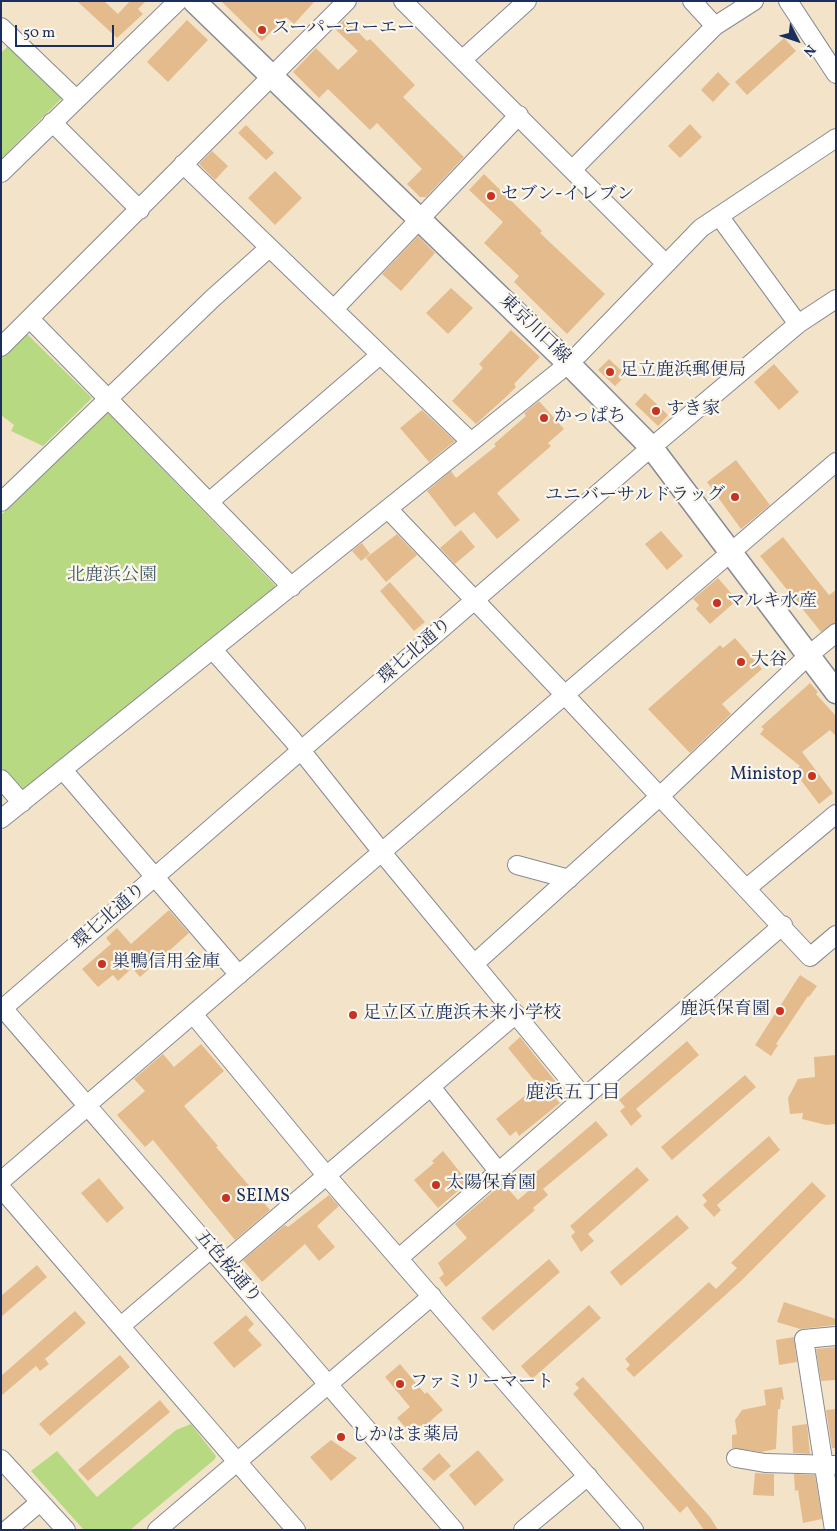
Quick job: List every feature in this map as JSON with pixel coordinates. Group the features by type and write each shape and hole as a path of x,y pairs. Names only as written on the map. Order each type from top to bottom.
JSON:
{"main road":[{"name":"東京川口線","path":"194,1 568,363 652,448 836,692"}],"street":[{"path":"1,173 178,1"},
{"path":"1,348 347,1"},
{"path":"403,1 666,264"},
{"path":"462,60 526,1"},
{"path":"692,1 715,26"},
{"path":"573,169 715,26 754,1"},
{"path":"788,1 836,74"},
{"path":"4,35 76,99"},
{"path":"334,309 519,115"},
{"path":"52,122 140,210"},
{"path":"1,819 292,588 568,363 701,228 836,138"},
{"path":"183,164 471,442"},
{"path":"719,216 798,324"},
{"path":"1,502 213,298 269,248"},
{"name":"環七北通り","path":"2,1008 302,752 652,448 798,324 836,299"},
{"path":"30,319 292,588"},
{"path":"209,502 380,355"},
{"path":"1,1181 564,694 836,462"},
{"path":"388,510 564,694 659,797 748,888 810,956 836,935"},
{"path":"474,964 659,797 809,656 836,634"},
{"path":"213,650 302,752 381,852 578,1090 587,1095"},
{"path":"63,770 239,975"},
{"path":"1,779 22,803"},
{"path":"748,888 836,814"},
{"path":"517,865 569,879"},
{"path":"399,1258 783,925"},
{"name":"五色桜通り","path":"2,1008 88,1105 454,1530"},
{"path":"193,1014 326,1175 634,1530"},
{"path":"224,1264 516,1014"},
{"path":"431,1087 498,1171"},
{"path":"1,1188 296,1530"},
{"path":"121,1326 211,1249"},
{"path":"157,1530 432,1296"},
{"path":"834,1530 830,1464 804,1339 836,1336"},
{"path":"736,1458 765,1463 830,1464"},
{"path":"1,1459 66,1530"},
{"path":"524,1530 588,1476"},
{"path":"7,1530 40,1502"}],"green space":[{"path":"7,47 13,47 62,94 61,99 1,159 1,53"},
{"path":"26,333 92,398 43,446 11,431 14,425 1,415 1,357"},
{"name":"北鹿浜公園","path":"106,411 275,585 275,588 29,789 21,789 1,767 1,515"},
{"path":"191,1424 216,1456 215,1459 130,1530 84,1530 31,1471 57,1451 97,1497 176,1430"}],"building":[{"path":"77,1 104,1 118,14 130,1 146,1 138,9 143,14 117,38"},
{"name":"スーパーコーエー","path":"221,1 315,1 294,24 286,17 262,41"},
{"path":"345,19 367,41 370,39 415,85 403,97 464,157 426,197 420,197 407,184 422,169 377,123 370,130 328,89 319,98 293,72 316,48 338,70 358,51 335,29"},
{"path":"187,20 208,40 168,82 147,62"},
{"path":"784,38 796,51 747,95 735,82"},
{"path":"718,72 730,84 713,102 701,90"},
{"path":"690,124 702,137 680,158 668,146"},
{"path":"246,125 274,153 266,160 238,133"},
{"path":"212,151 228,166 215,180 199,164"},
{"path":"275,171 302,198 275,225 248,198"},
{"path":"484,174 542,231 540,233 605,294 567,334 514,282 519,276 484,243 503,222 469,190"},
{"path":"418,236 435,253 401,291 382,274"},
{"path":"451,288 473,308 448,334 426,313"},
{"path":"511,330 540,357 514,384 516,387 476,424 452,401 483,368 479,364"},
{"path":"609,359 626,375 615,386 598,370"},
{"path":"774,364 799,392 779,410 754,382"},
{"path":"645,393 668,415 658,426 635,404"},
{"path":"539,401 564,429 548,443 551,446 497,493 520,520 497,539 474,512 455,527 427,491 451,471 456,478 496,446 494,444 526,416 524,413"},
{"path":"422,410 455,441 429,462 400,428"},
{"path":"736,460 770,505 741,529 707,482"},
{"path":"461,530 475,547 455,564 440,548"},
{"path":"661,531 683,556 667,570 645,544"},
{"path":"397,534 417,555 386,582 366,558"},
{"path":"783,537 829,595 836,590 836,623 821,632 760,556"},
{"path":"362,543 370,554 361,561 352,551"},
{"path":"718,578 737,600 710,624 696,609 699,605 693,599"},
{"path":"390,582 425,622 414,631 380,591"},
{"path":"735,638 762,669 722,704 731,714 690,753 648,709 720,645 723,648"},
{"path":"810,683 818,692 816,694 836,716 836,736 830,730 802,752 833,793 819,804 794,771 800,766 760,734 764,729 761,727"},
{"path":"169,910 189,933 140,977 132,968 118,981 113,975 98,987 82,969 111,944 106,938 117,928 131,944"},
{"path":"800,975 817,986 808,996 776,1044 778,1045 771,1056 755,1045"},
{"path":"520,1037 564,1092 556,1099 560,1103 519,1136 516,1131 510,1136 496,1119 538,1085 508,1048"},
{"path":"687,1041 699,1055 636,1109 642,1116 631,1126 620,1111 625,1107 619,1100"},
{"path":"201,1044 224,1071 184,1106 270,1210 235,1240 153,1140 145,1147 117,1115 145,1091 134,1079 163,1054 174,1067"},
{"path":"836,1055 836,1124 826,1125 802,1119 803,1113 790,1114 788,1098 798,1079 815,1077 814,1057"},
{"path":"745,1075 756,1087 672,1160 661,1147"},
{"path":"596,1121 608,1135 543,1189 548,1195 533,1208 535,1210 446,1287 439,1278 444,1274 438,1263 467,1238 455,1224 503,1183 518,1200 534,1186 528,1179"},
{"path":"769,1136 780,1150 717,1205 721,1210 714,1217 703,1205 707,1201 702,1195"},
{"path":"443,1151 468,1182 438,1208 414,1180 434,1163 432,1161"},
{"path":"637,1167 649,1180 588,1234 594,1241 581,1252 571,1236 575,1232 570,1226"},
{"path":"99,1178 124,1208 107,1223 81,1193"},
{"path":"812,1182 826,1196 741,1281 634,1377 626,1369 630,1365 625,1359 709,1282 716,1289 737,1268 731,1263"},
{"path":"329,1195 339,1206 317,1226 335,1247 319,1261 305,1244 262,1282 243,1260 285,1225 288,1227"},
{"path":"677,1215 689,1228 621,1286 610,1272"},
{"path":"549,1259 560,1272 493,1331 481,1318"},
{"path":"37,1265 47,1277 1,1317 1,1296"},
{"path":"784,1302 836,1319 836,1325 800,1329 777,1322"},
{"path":"589,1305 601,1318 532,1379 521,1366"},
{"path":"75,1311 86,1323 45,1359 49,1364 40,1371 36,1366 1,1396 1,1376"},
{"path":"246,1315 254,1324 248,1330 262,1345 234,1368 213,1343"},
{"path":"794,1337 797,1362 779,1365 776,1340"},
{"path":"836,1347 836,1380 821,1381 816,1349"},
{"path":"120,1355 130,1367 50,1436 39,1424"},
{"path":"400,1364 425,1394 427,1392 443,1410 413,1436 397,1418 410,1407 385,1377"},
{"path":"583,1377 710,1517 718,1530 704,1530 687,1506 680,1513 573,1394 579,1388 575,1384"},
{"path":"782,1387 784,1400 781,1399 780,1409 778,1409 776,1449 761,1452 732,1448 732,1435 737,1434 735,1420 742,1410 766,1405 764,1390"},
{"path":"160,1400 170,1412 88,1481 78,1470"},
{"path":"836,1409 836,1448 832,1448 826,1410"},
{"path":"807,1424 810,1454 793,1453 792,1426"},
{"path":"331,1440 357,1458 331,1481 310,1457"},
{"path":"478,1450 504,1480 475,1506 449,1475"},
{"path":"439,1453 451,1466 434,1481 422,1469"},
{"path":"755,1473 774,1474 774,1496 753,1495"},
{"path":"794,1474 815,1475 822,1519 803,1523 798,1490 795,1491"}],"place":[{"name":"スーパーコーエー","path":"262,30"},
{"name":"セブン-イレブン","path":"491,196"},
{"name":"足立鹿浜郵便局","path":"610,372"},
{"name":"すき家","path":"656,411"},
{"name":"かっぱち","path":"544,418"},
{"name":"ユニバーサルドラッグ","path":"735,497"},
{"name":"マルキ水産","path":"717,603"},
{"name":"大谷","path":"741,662"},
{"name":"Ministop","path":"812,776"},
{"name":"巣鴨信用金庫","path":"102,964"},
{"name":"鹿浜保育園","path":"780,1011"},
{"name":"足立区立鹿浜未来小学校","path":"353,1015"},
{"name":"太陽保育園","path":"436,1185"},
{"name":"SEIMS","path":"226,1198"},
{"name":"ファミリーマート","path":"400,1384"},
{"name":"しかはま薬局","path":"341,1437"}],"district":[{"name":"鹿浜五丁目","path":"573,1095"}]}
